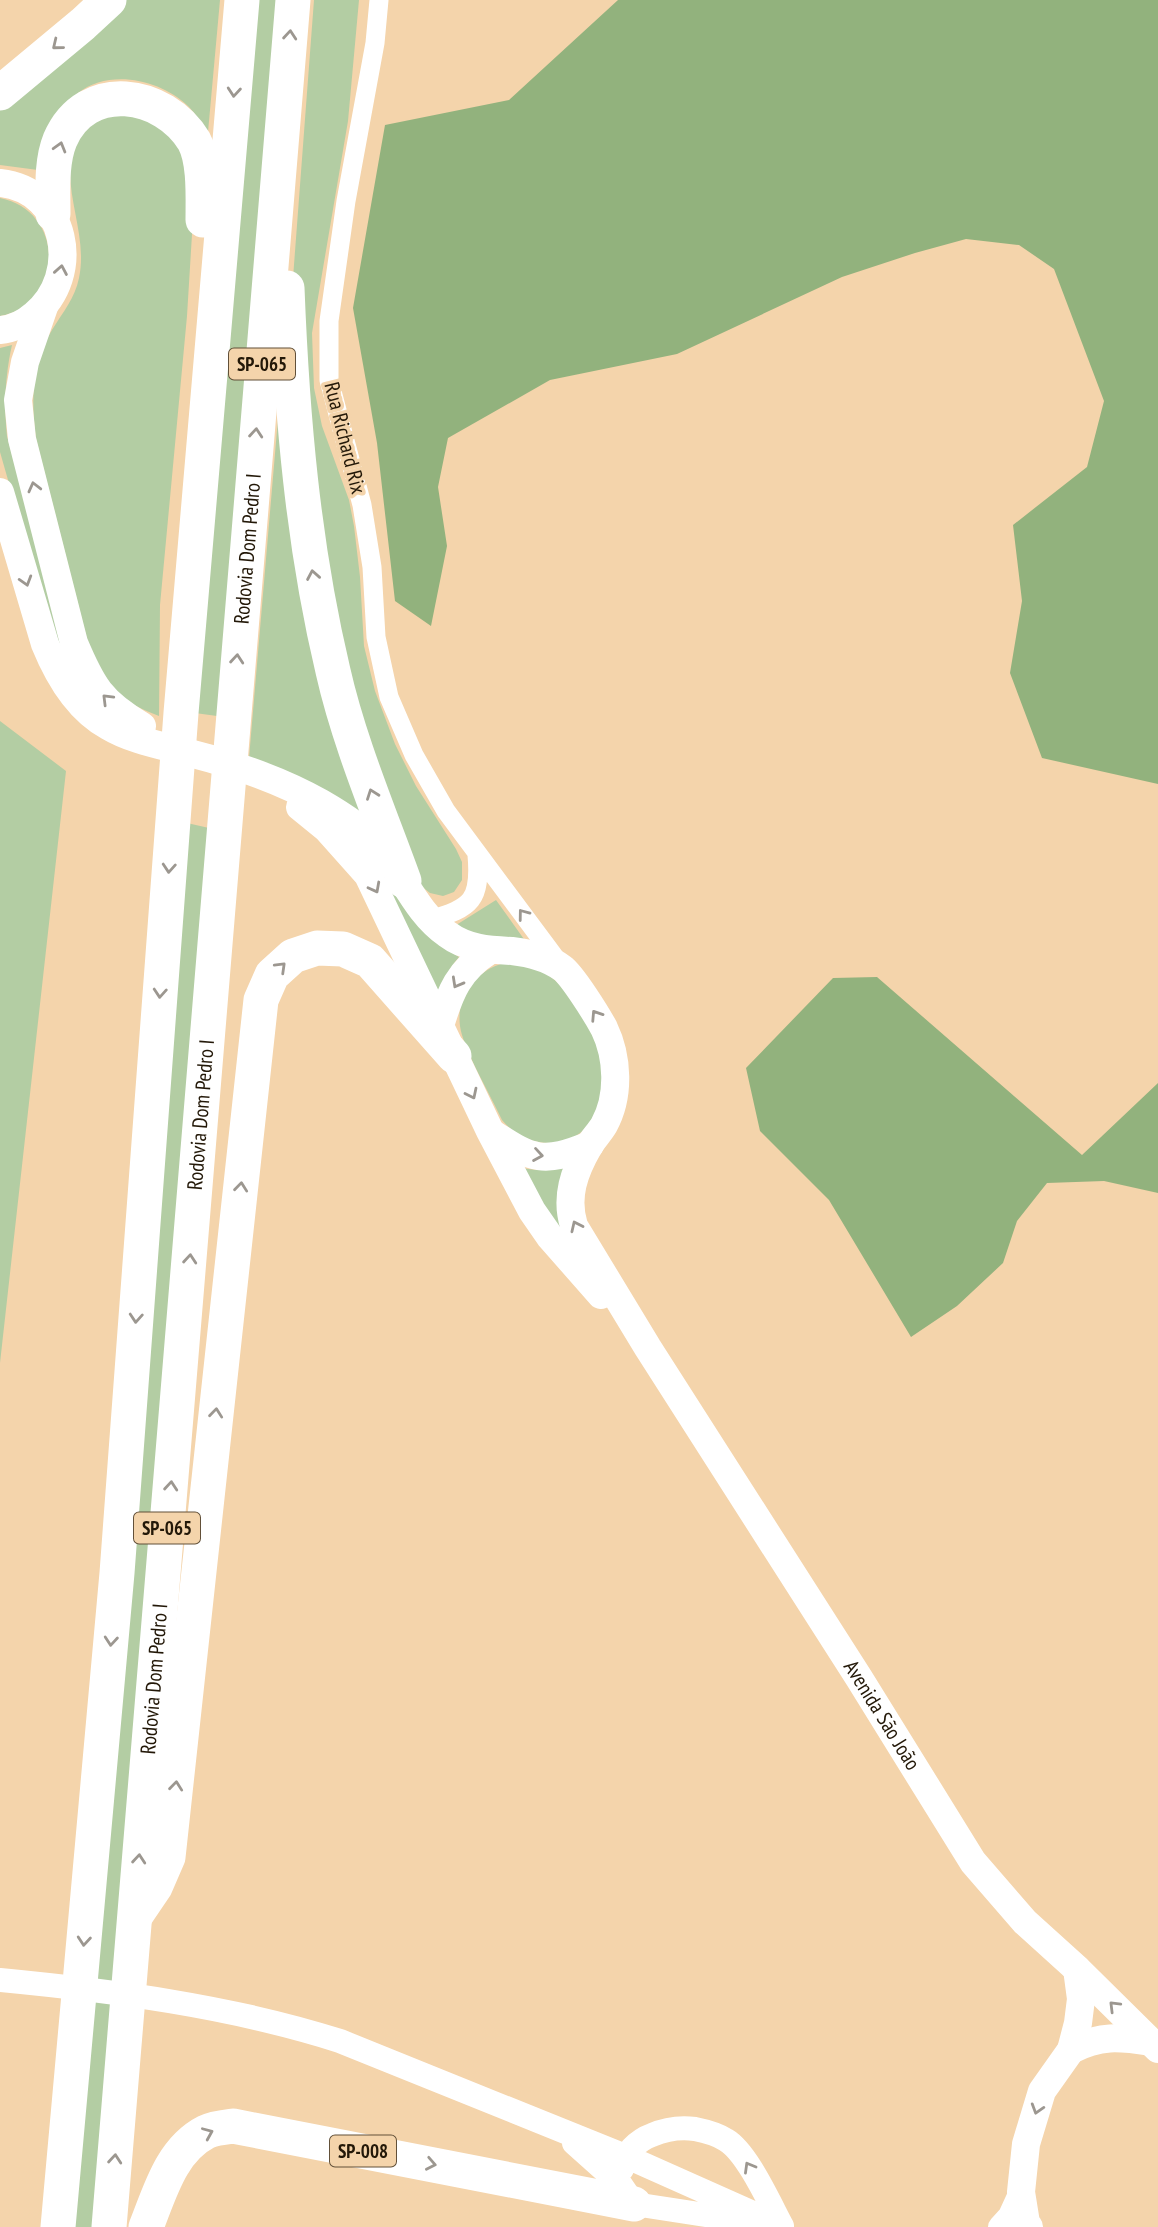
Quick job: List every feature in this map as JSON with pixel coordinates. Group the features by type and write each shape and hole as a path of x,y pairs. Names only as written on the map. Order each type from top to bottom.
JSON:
{"highway":[{"path":"0,93 108,0"},
{"name":"SP-065","path":"58,2227 117,1573 181,713 242,0"},
{"name":"Rodovia Dom Pedro I","path":"109,2227 293,0"},
{"path":"286,78 290,372 312,571 333,673 365,776 404,881"},
{"path":"53,214 53,172 60,141 73,118 94,104 118,98 141,100 163,109 195,143 202,174 203,206 190,610"},
{"path":"134,1918 155,1887 168,1857 261,1000 272,975 293,956 317,948 343,949 370,961 447,1041"},
{"name":"SP-008","path":"146,2227 172,2165 188,2144 209,2130 233,2126 628,2194"}],"main road":[{"path":"0,183 9,184 32,195 53,214 63,241 63,268 57,288 44,307 27,322 0,330"},
{"path":"44,307 25,362 18,400 22,439 74,643 91,683 122,714 208,758"},
{"path":"0,492 4,521 49,655 85,709 108,726 133,737 208,758 320,802 351,821 376,843 429,920 458,941 489,951 537,955 564,969 604,1028 614,1060 616,1079 611,1110 573,1179 569,1212 574,1226 648,1348"},
{"path":"256,775 327,829 368,875 490,1131 532,1211 550,1237 648,1348"},
{"path":"447,1041 460,976 471,962 489,951"},
{"path":"490,1131 518,1150 534,1156 566,1155 590,1145"},
{"name":"Avenida São João","path":"648,1348 852,1666 973,1862 1025,1922 1077,1969 1154,2046"},
{"path":"1029,2227 1021,2192 1026,2144 1042,2091 1071,2050 1081,1998 1077,1969"},
{"path":"1071,2050 1104,2038 1126,2038 1154,2046"}],"street":[{"name":"Rua Richard Rix","path":"379,0 375,43 346,201 329,321 329,380 362,505 372,567 376,638 389,697 414,755 446,811 564,969"},
{"path":"429,920 458,911 471,900 480,881 477,854"},
{"name":"SP-008","path":"0,1980 173,2001 262,2018 327,2037 551,2125 782,2226"},
{"path":"551,2125 603,2167 628,2194"},
{"path":"628,2194 625,2156 648,2136 663,2130 682,2128 706,2131 728,2140 744,2158 782,2226"},
{"path":"1000,2227 1010,2216 1021,2192"},
{"name":"SP-008","path":"628,2194 788,2227"}],"green space":[{"path":"120,0 220,0 208,132 188,106 164,89 135,80 105,81 91,85 74,98 38,170 0,165 0,100"},
{"path":"252,0 280,0 217,716 195,713"},
{"path":"314,0 359,0 348,121 312,333 314,388 322,426 349,500 360,577 364,646 375,691 395,744 416,786 462,862 462,880 454,892 443,896 430,893 421,886 364,741 329,613 293,278"},
{"path":"618,0 1158,0 1158,784 1042,758 1010,673 1022,601 1013,525 1087,467 1104,401 1054,269 1019,245 966,239 842,277 677,354 550,380 448,438 438,487 447,546 431,626 395,601 377,443 353,308 385,125 509,100"},
{"path":"109,111 154,115 182,146 194,202 187,316 160,605 159,716 122,697 94,667 34,425 36,369 45,343 72,298 79,278 81,255 70,167 75,147 87,128"},
{"path":"0,198 22,206 37,221 46,238 49,258 46,278 37,295 21,309 0,316"},
{"path":"12,345 6,390 7,436 67,654 55,644 0,452 0,348"},
{"path":"280,395 368,819 249,758"},
{"path":"0,721 66,771 0,1363"},
{"path":"187,823 209,828 97,2227 70,2227"},
{"path":"346,829 443,947 459,957 446,978 439,1001"},
{"path":"496,900 526,942 478,936 453,927"},
{"path":"504,963 528,966 547,974 563,988 598,1039 603,1074 599,1105 590,1123 581,1133 570,1139 546,1143 533,1141 511,1129 502,1120 462,1035 460,1011 468,990 483,973"},
{"path":"877,977 1082,1155 1158,1083 1158,1193 1104,1181 1047,1183 1017,1221 1003,1263 957,1306 911,1337 829,1200 760,1131 746,1068 833,978"},
{"path":"567,1166 563,1241 520,1168 537,1170"}]}
